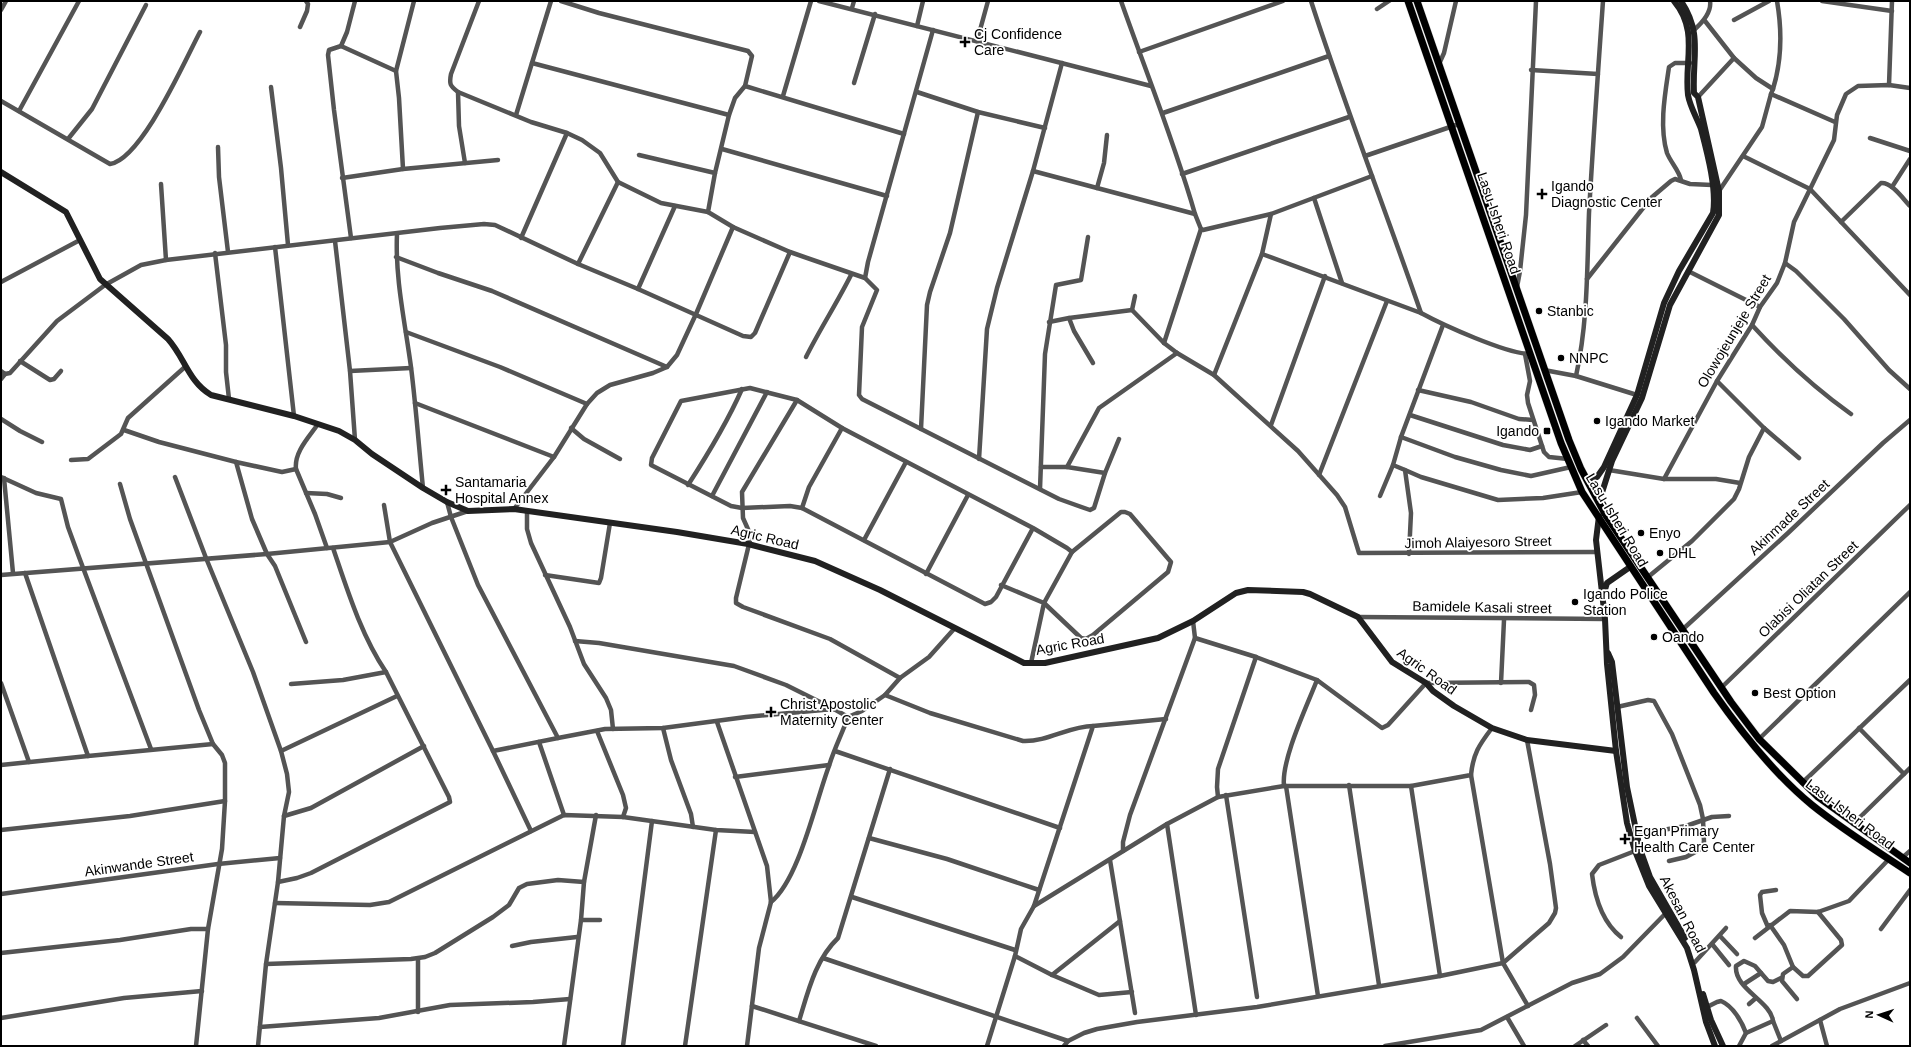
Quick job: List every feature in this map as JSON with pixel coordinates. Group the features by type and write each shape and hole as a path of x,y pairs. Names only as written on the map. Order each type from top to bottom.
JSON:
{"main road":[{"name":"Lasu-Isheri Road","path":"1408,1 1528,354 1582,492 1714,693 1762,754 1811,804 1847,832 1910,873"},
{"name":"Lasu-Isheri Road","path":"1417,1 1569,440 1581,469 1605,514 1682,630 1759,739 1802,783 1853,824 1910,863"}],"street":[{"path":"1,10 6,1"},
{"path":"19,111 79,1"},
{"path":"300,27 307,11 308,4 306,1"},
{"path":"341,46 347,32 355,1"},
{"path":"403,169 396,71 414,1"},
{"path":"480,1 451,74 449,83 458,92 567,133 597,150 618,182 661,203 708,212 733,226 790,252 865,278 875,287 877,293 862,328 860,395 862,399 1059,499 1082,508 1093,510 1105,472 1119,439"},
{"path":"516,115 552,1"},
{"path":"561,1 599,13 748,51 752,56 745,86 734,98 729,114 708,212"},
{"path":"784,96 812,1"},
{"path":"819,1 852,8 1151,86"},
{"path":"852,8 854,1"},
{"path":"917,26 923,1"},
{"path":"977,41 988,1"},
{"path":"1121,1 1151,86 1163,113 1194,214 1201,229 1164,343"},
{"path":"1139,52 1284,1"},
{"path":"1311,1 1349,117 1365,156 1421,313"},
{"path":"1377,9 1389,1"},
{"path":"1439,64 1444,53 1456,1"},
{"path":"1517,287 1526,215 1531,70 1536,1"},
{"path":"1576,376 1582,348 1588,278 1587,251 1603,1"},
{"path":"1588,482 1597,477 1604,467 1637,395 1664,303 1679,271 1713,213 1714,205 1712,185 1701,130 1688,96 1690,42 1688,30 1681,12 1674,1"},
{"path":"1599,502 1608,470 1642,398 1668,310 1716,222 1720,206 1719,191 1698,97 1694,93 1696,48 1694,30 1687,10 1681,1"},
{"path":"1694,30 1705,21 1710,7 1710,1"},
{"path":"1734,20 1769,1"},
{"path":"1719,191 1762,127 1779,70 1781,24 1777,1"},
{"path":"1822,1 1892,11"},
{"path":"1890,85 1892,1"},
{"path":"68,139 92,109 146,5"},
{"path":"854,83 875,14"},
{"path":"1705,21 1734,58 1756,78 1773,89"},
{"path":"865,278 933,30"},
{"path":"1,101 110,164 117,163 135,146 150,128 200,32"},
{"path":"351,238 342,178 328,55 329,50 341,46 396,71"},
{"path":"1163,113 1329,56"},
{"path":"1698,97 1734,58"},
{"path":"532,63 729,114"},
{"path":"1681,180 1667,153 1664,100 1669,67 1675,63 1690,63"},
{"path":"979,459 987,329 997,288 1033,171 1062,64"},
{"path":"1531,70 1598,74"},
{"name":"Olowojeunjeje Street","path":"1664,479 1717,381 1752,325 1760,307 1777,283 1785,263 1794,222 1834,140 1835,122 1846,94 1858,86 1890,85 1910,88"},
{"path":"745,86 784,96 904,134"},
{"path":"271,87 281,168 288,245"},
{"path":"458,92 459,126 465,163"},
{"path":"917,92 978,112 1045,128"},
{"path":"1771,94 1835,122"},
{"path":"921,429 927,305 950,233 978,112"},
{"path":"1182,174 1349,117"},
{"path":"1365,156 1459,124"},
{"path":"521,238 567,133"},
{"path":"1097,188 1104,163 1106,135"},
{"path":"1870,138 1910,150"},
{"path":"218,147 219,177 228,252"},
{"path":"722,149 887,196"},
{"path":"639,155 715,174"},
{"path":"1743,156 1810,189 1910,295"},
{"path":"1892,187 1910,159"},
{"path":"342,178 403,169 498,160"},
{"path":"1033,171 1194,214"},
{"path":"1,172 66,212 96,273 105,285 168,339 175,347 192,378 200,388 211,394 294,416 339,432 355,440 372,454 423,488 447,502 468,511"},
{"path":"1201,229 1204,230 1271,214 1372,176"},
{"path":"1588,278 1651,198 1671,181 1675,179 1690,184 1712,185"},
{"path":"578,264 618,182"},
{"path":"1841,222 1880,184 1886,183 1892,187 1910,206"},
{"path":"161,184 166,260"},
{"path":"1314,198 1342,283"},
{"path":"638,289 674,206"},
{"path":"1214,376 1262,254 1271,214"},
{"path":"1,379 3,372 10,373 57,321 105,285 141,265 166,260 351,238 484,224 495,225 578,264 696,314 743,336 750,337 755,333 790,252"},
{"path":"514,509 554,457 587,404 597,393 610,385 653,373 667,367 677,355 733,226"},
{"path":"397,234 396,257 400,299 411,368 423,488"},
{"path":"1040,489 1046,354 1049,322 1056,285 1081,280 1088,237"},
{"path":"1,282 80,240"},
{"path":"335,240 350,371 355,440"},
{"path":"275,247 294,416"},
{"path":"215,253 226,345 226,372 229,399"},
{"path":"1262,254 1325,276 1421,313 1443,325 1528,354 1530,381 1527,395 1533,420 1544,452 1549,457 1568,459"},
{"path":"396,257 492,291 667,367"},
{"path":"1785,263 1796,270 1844,319 1889,370 1910,388"},
{"path":"1688,271 1760,307"},
{"path":"806,357 826,319 840,298 851,274"},
{"path":"1271,425 1325,276"},
{"path":"1132,310 1135,296"},
{"path":"1132,310 1164,343 1214,376 1271,425 1298,451 1319,475 1387,301"},
{"path":"1049,322 1132,310"},
{"path":"1069,318 1074,331 1093,363"},
{"path":"1380,496 1393,465 1401,437 1443,325"},
{"path":"1752,325 1782,358 1822,393 1851,414"},
{"path":"406,332 500,367 587,404"},
{"path":"1067,467 1099,408 1177,353"},
{"path":"20,361 50,380 54,379 61,371"},
{"path":"72,460 88,459 94,455 124,430 128,418 186,366"},
{"path":"350,371 411,368"},
{"path":"1544,370 1576,376 1637,395"},
{"path":"1717,381 1764,428 1799,458"},
{"path":"1033,528 991,602 985,604 802,508 790,506 742,508 731,506 651,465 652,458 681,401 750,388 797,400 842,428 1033,528 1072,552"},
{"path":"688,485 710,450 734,407 742,389"},
{"path":"1418,390 1471,402 1519,419 1533,420"},
{"path":"712,496 767,392"},
{"path":"797,400 742,492 743,518 751,536 736,603 830,639 900,678"},
{"path":"415,403 554,457"},
{"path":"1410,415 1503,445 1530,450 1542,446"},
{"path":"1,418 20,431 42,442"},
{"name":"Akinmade Street","path":"1682,630 1883,443 1910,420"},
{"path":"318,424 298,454 296,469 327,548"},
{"path":"571,428 584,439 620,460"},
{"path":"802,508 809,487 842,428"},
{"path":"1648,577 1692,541 1734,499 1749,456 1764,428"},
{"path":"124,430 158,442 236,462 282,472 296,469"},
{"path":"1401,437 1455,457 1501,470 1531,476 1571,467"},
{"path":"236,462 252,519 267,554 275,566 306,642"},
{"path":"864,540 906,462"},
{"path":"1393,465 1421,477 1498,500 1543,498 1582,492"},
{"path":"1041,468 1067,467 1105,472"},
{"path":"1405,470 1411,513 1409,554"},
{"path":"1608,470 1664,479 1716,479 1740,482"},
{"name":"Jimoh Alaiyesoro Street","path":"1319,475 1345,506 1359,553 1409,554 1597,552"},
{"path":"3,477 36,493 61,499 68,527 151,749"},
{"path":"3,477 14,573"},
{"path":"175,477 206,558 253,672 281,751 288,786 278,882 266,964 258,1046"},
{"path":"120,484 130,519 146,564 213,744 222,755 225,763 225,801 222,849 218,864 208,929 196,1046"},
{"path":"306,493 327,494 340,498"},
{"path":"926,574 968,495"},
{"path":"447,502 451,517 478,585 558,738"},
{"path":"384,505 390,542 531,831"},
{"name":"Olabisi Oliatan Street","path":"1722,688 1910,506"},
{"name":"Agric Road","path":"468,511 514,509 527,510 748,544 825,564 1018,660 1031,663 1045,663 1158,638 1193,620 1236,593 1248,590 1310,594 1358,617 1387,658 1426,683 1433,691 1454,706 1492,728 1527,740 1616,751"},
{"path":"527,510 527,529 531,543 591,678 606,698 610,710 613,729"},
{"path":"1,575 267,554 390,542 468,511"},
{"path":"1001,585 1044,603 1081,638 1086,639 1093,635 1162,577 1170,567 1171,562 1130,514 1125,512 1113,518 1072,552 1044,603 1031,663"},
{"name":"Akesan Road","path":"1599,516 1596,528 1597,552 1603,596 1607,664 1616,751 1627,823 1635,851 1665,914 1687,948 1694,970 1706,1022 1715,1046"},
{"path":"545,575 599,583 610,523"},
{"path":"278,882 297,878 311,872 450,802 450,797 386,672 378,660 358,615 333,548"},
{"path":"1603,596 1607,583 1630,567"},
{"path":"25,573 88,756"},
{"path":"1759,739 1910,592"},
{"name":"Bamidele Kasali street","path":"1358,617 1504,620 1605,619"},
{"path":"1123,851 1123,842 1130,815 1195,638 1193,620"},
{"path":"1501,683 1504,620"},
{"path":"771,902 785,888 803,844 829,765 836,751 848,717 862,711 885,695 900,678 929,657 954,629"},
{"path":"1195,638 1256,657 1317,680 1382,728 1388,725 1426,683 1529,682 1534,685 1535,695 1531,710"},
{"path":"575,641 600,643 734,666 786,685 848,717"},
{"name":"Akesan Road","path":"1607,650 1612,662 1627,787 1637,836 1648,878 1680,928 1695,962 1707,1007 1723,1046"},
{"path":"1218,797 1218,769 1256,657"},
{"path":"291,684 342,680 386,672"},
{"path":"1317,680 1297,730 1283,777 1318,996"},
{"path":"1802,783 1910,680"},
{"path":"1,683 29,762"},
{"path":"885,695 930,713 1023,741 1031,742 1048,738 1080,726 1166,719"},
{"path":"281,751 398,696"},
{"path":"1617,707 1654,700 1672,734 1700,806 1703,819 1704,842 1700,850 1686,857 1669,861"},
{"path":"493,751 613,729 663,728 746,717 834,709"},
{"path":"717,722 767,866 771,902 759,948 747,1046"},
{"path":"987,1046 1015,956 1015,950 1021,929 1034,906 1093,726"},
{"path":"663,728 671,760 691,814 693,827"},
{"path":"1492,728 1476,752 1473,760 1471,775 1503,964 1528,1006"},
{"path":"1859,728 1904,774"},
{"path":"598,731 623,795 626,808 623,817"},
{"path":"1064,1046 1068,1041 1096,1029 1318,996 1503,964 1549,923 1555,913 1556,908 1550,864 1527,740"},
{"path":"539,742 564,815"},
{"path":"1,765 213,744"},
{"path":"284,816 311,808 424,746"},
{"path":"836,751 1060,828"},
{"path":"735,777 829,765"},
{"path":"1853,824 1910,768"},
{"path":"799,1021 815,970 829,946 838,938 852,897 890,769"},
{"path":"1034,906 1167,824 1218,797 1285,786 1412,786 1471,775"},
{"path":"1349,785 1379,985"},
{"path":"1412,786 1440,976"},
{"path":"1226,795 1257,997"},
{"path":"1,830 130,816 225,801"},
{"path":"275,903 370,905 389,902 564,815 623,817 716,830 755,832"},
{"path":"564,1046 584,882 596,815"},
{"path":"1637,836 1645,833 1686,826 1714,816 1728,816"},
{"path":"623,1046 652,822"},
{"path":"1167,824 1196,1015"},
{"path":"685,1046 716,830"},
{"path":"869,838 947,859 1039,890"},
{"path":"1621,937 1613,931 1603,917 1592,874 1599,865 1635,851"},
{"path":"1902,858 1910,851"},
{"name":"Akinwande Street","path":"1,894 218,864 280,858"},
{"path":"1755,938 1790,911 1818,912 1850,900 1889,859"},
{"path":"1110,860 1135,1013"},
{"path":"266,964 418,959 435,953 493,917 509,905 519,888 524,885 543,881 584,882"},
{"path":"1776,890 1762,892 1760,895 1762,913 1769,926 1784,945 1793,967 1803,976 1808,976 1842,945 1841,940 1818,912"},
{"path":"1881,929 1910,890"},
{"path":"852,897 1015,950"},
{"path":"1385,1046 1475,1032 1572,983 1602,973 1623,957 1665,914"},
{"path":"580,920 600,920"},
{"path":"1052,975 1120,921"},
{"path":"1695,962 1726,928"},
{"path":"1,953 191,929 208,929"},
{"path":"1720,936 1737,954"},
{"path":"512,946 531,942 577,937"},
{"path":"1712,944 1729,965"},
{"path":"1015,956 1052,975 1098,995 1132,992"},
{"path":"823,958 1068,1041"},
{"path":"418,959 418,1012"},
{"path":"1782,1041 1770,1010 1756,998 1744,984 1736,972 1736,966 1738,963 1744,961 1748,962 1755,966 1771,982 1781,978 1783,974 1793,967"},
{"path":"1744,984 1761,973"},
{"path":"1781,978 1796,999"},
{"path":"1772,1046 1840,1009 1910,983"},
{"path":"1,1018 117,999 202,991"},
{"path":"260,1027 379,1018 450,1005 533,1002 570,998"},
{"path":"1749,1004 1756,998"},
{"path":"1707,1007 1719,1001 1724,1002 1738,1017 1746,1033"},
{"path":"752,1006 876,1046"},
{"path":"1507,1017 1524,1046"},
{"path":"1637,1018 1658,1046"},
{"path":"1739,1046 1746,1033 1773,1020"},
{"path":"1820,1020 1827,1046"},
{"path":"1575,1046 1606,1025"},
{"path":"1583,1040 1588,1046"}],"place":[{"name":"Cj Confidence Care","path":"965,42"},
{"name":"Igando Diagnostic Center","path":"1542,194"},
{"name":"Stanbic","path":"1539,311"},
{"name":"NNPC","path":"1561,358"},
{"name":"Igando Market","path":"1597,421"},
{"name":"Igando","path":"1547,431"},
{"name":"Santamaria Hospital Annex","path":"446,490"},
{"name":"Enyo","path":"1641,533"},
{"name":"DHL","path":"1660,553"},
{"name":"Igando Police Station","path":"1575,602"},
{"name":"Oando","path":"1654,637"},
{"name":"Best Option","path":"1755,693"},
{"name":"Christ Apostolic Maternity Center","path":"771,712"},
{"name":"Egan Primary Health Care Center","path":"1625,839"}]}
